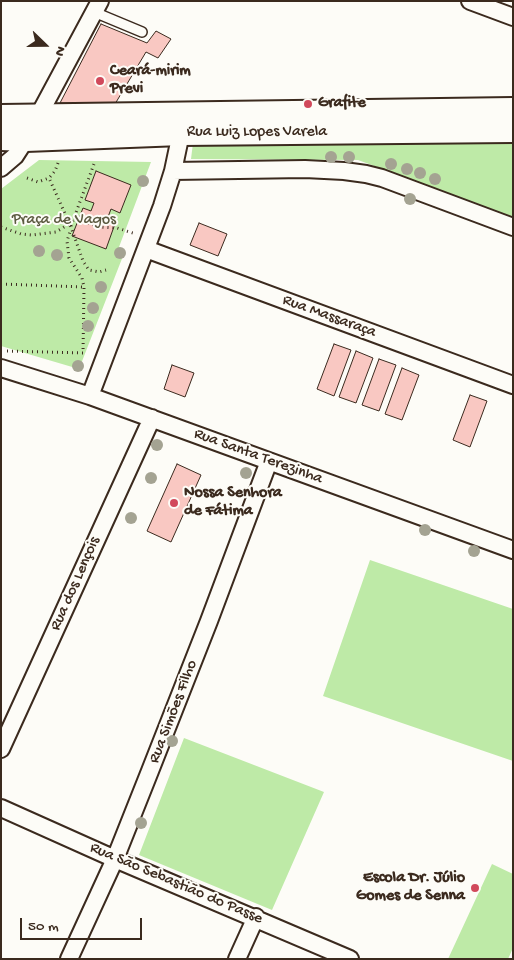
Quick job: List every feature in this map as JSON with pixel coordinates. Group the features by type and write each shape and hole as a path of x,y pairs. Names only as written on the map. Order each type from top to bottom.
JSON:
{"main road":[{"name":"Rua Luiz Lopes Varela","path":"1,117 38,116 180,124 393,121 513,110"},
{"name":"Rua Luiz Lopes Varela","path":"393,121 513,130"},
{"name":"Rua Luiz Lopes Varela","path":"1,138 26,139 180,124"}],"street":[{"path":"481,3 513,17"},
{"path":"1,168 15,156 26,139 97,7"},
{"path":"90,396 174,171 180,124"},
{"path":"174,171 305,169 366,174 382,178 513,227"},
{"name":"Rua Massaraça","path":"146,249 513,384"},
{"name":"Rua Santa Terezinha","path":"2,370 90,396 513,550"},
{"name":"Rua dos Lençois","path":"1,749 152,418"},
{"name":"Rua Simões Filho","path":"69,959 115,859 206,630 269,461"},
{"name":"Rua São Sebastião do Passe","path":"1,808 115,859 256,917 350,959"},
{"path":"237,959 256,917"}],"lane":[{"path":"97,7 142,32"}],"path":[{"path":"26,178 38,182 49,178 58,164"},
{"path":"7,351 83,353 84,288 82,278 69,258 67,241 70,227 94,164"},
{"path":"49,178 83,261 89,270 99,272 106,270"},
{"path":"74,218 100,227 123,230"},
{"path":"1,227 21,234 32,235 56,232 70,227"},
{"path":"1,284 84,288"}],"green space":[{"path":"513,140 513,217 358,160 191,159 193,143"},
{"name":"Praça de Vagos","path":"39,160 151,162 119,247 123,256 79,369 1,346 1,189"},
{"path":"370,560 513,609 513,761 323,696"},
{"path":"184,738 324,792 272,910 139,855"},
{"path":"492,864 513,874 513,948 508,959 448,959"}],"building":[{"name":"Ceará-mirim Previ","path":"101,24 147,43 156,31 171,39 158,58 146,52 115,104 60,103"},
{"path":"96,171 131,185 120,213 111,209 108,217 116,221 106,249 72,236 83,208 91,211 94,203 85,200"},
{"path":"199,223 227,234 218,256 190,245"},
{"path":"334,344 351,350 334,396 317,389"},
{"path":"356,351 373,358 356,403 339,397"},
{"path":"379,359 396,365 379,411 362,405"},
{"path":"172,365 194,373 185,397 164,389"},
{"path":"402,368 419,375 402,420 385,414"},
{"path":"470,395 487,401 470,447 453,440"},
{"name":"Nossa Senhora de Fátima","path":"177,464 201,475 171,542 147,531"}],"place":[{"name":"Ceará-mirim Previ","path":"100,81"},
{"name":"Grafite","path":"308,104"},
{"name":"Nossa Senhora de Fátima","path":"174,503"},
{"name":"Escola Dr. Júlio Gomes de Senna","path":"475,888"}]}
